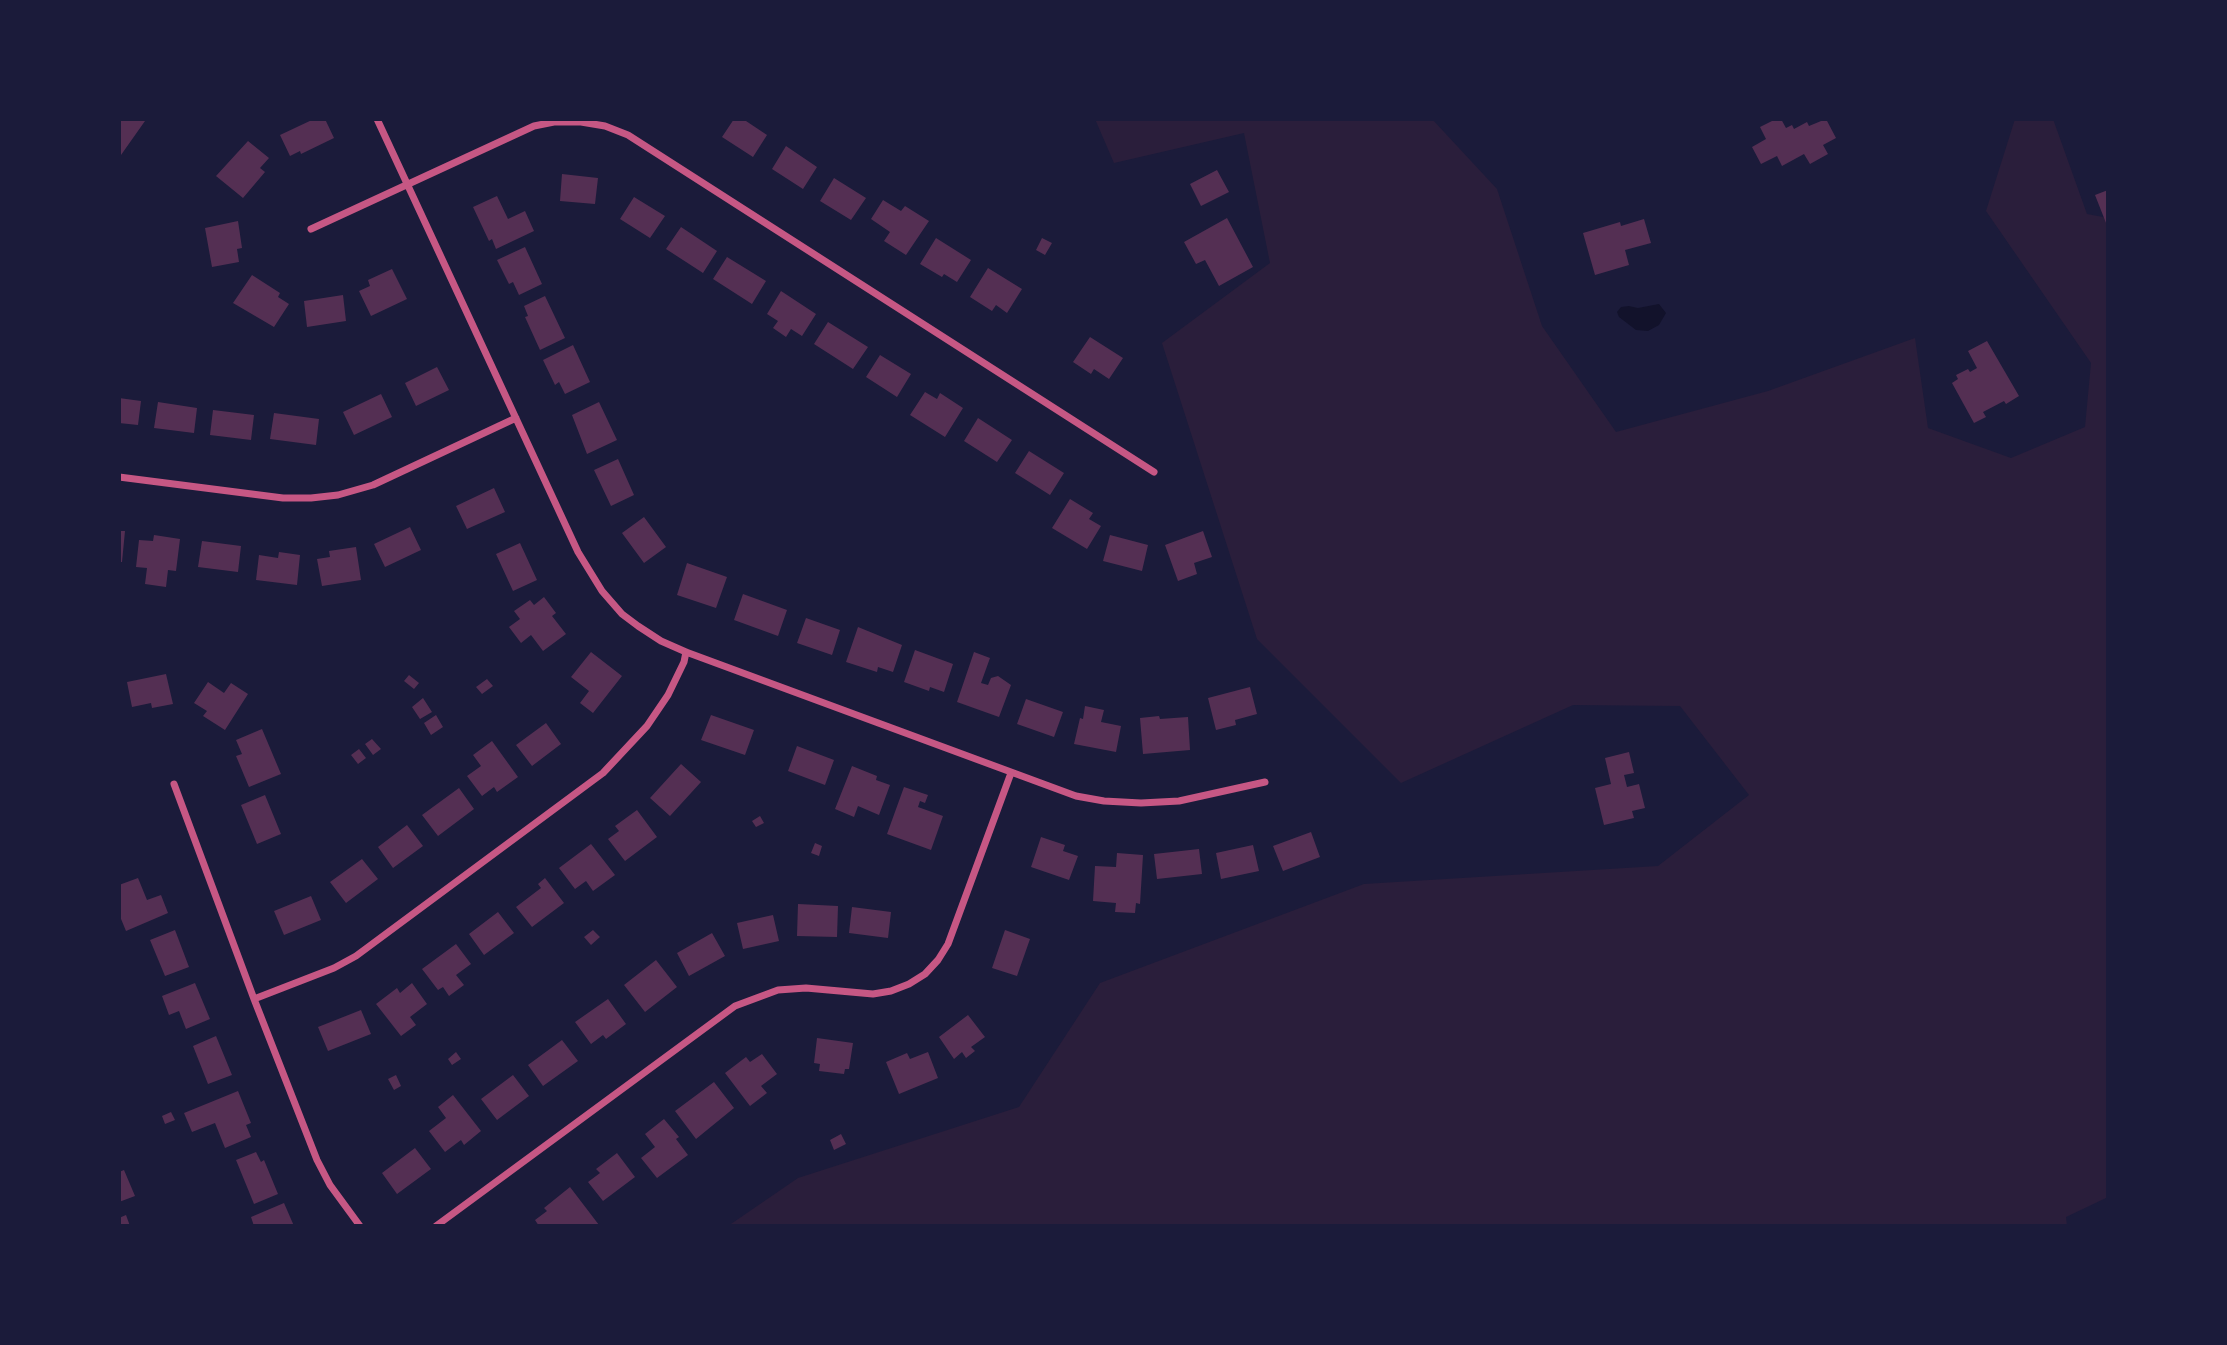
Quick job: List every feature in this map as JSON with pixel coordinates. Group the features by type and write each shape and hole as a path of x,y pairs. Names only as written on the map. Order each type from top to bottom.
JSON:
{"street":[{"path":"377,119 578,552 602,591 622,614 638,626 686,652 1076,796 1141,803 1179,801 1265,782"},
{"path":"311,229 534,126 554,122 581,122 605,126 628,135 1154,472"},
{"path":"119,477 283,498 338,495 373,485 516,418"},
{"path":"254,999 334,968 356,956 603,773 647,726 668,695 686,652"},
{"path":"436,1226 735,1006 778,990 806,988 873,994 900,988 925,974 948,944 1011,773"},
{"path":"174,784 317,1160 330,1185 360,1226"}],"shaded area":[{"path":"1095,119 1432,119 1497,189 1542,326 1616,432 1768,391 1915,338 1928,428 2011,458 2085,427 2091,363 1986,211 2015,119 2053,119 2087,214 2108,218 2108,1197 2066,1217 2067,1226 728,1226 798,1178 1019,1107 1100,983 1364,884 1658,866 1749,795 1680,706 1573,705 1401,783 1257,639 1162,343 1270,263 1244,133 1114,163"},
{"path":"1659,304 1666,313 1659,325 1648,331 1636,330 1619,317 1617,312 1621,307 1638,308"}],"building":[{"path":"119,119 145,121 121,155 119,154"},
{"path":"314,119 325,119 334,138 301,154 300,151 290,156 280,135"},
{"path":"734,119 743,119 767,135 753,157 722,137"},
{"path":"1781,119 1786,128 1792,125 1794,129 1807,122 1809,126 1826,119 1836,138 1823,145 1828,154 1810,164 1804,154 1782,166 1777,156 1761,164 1752,147 1766,139 1760,127"},
{"path":"248,141 269,158 260,168 265,172 243,198 216,176"},
{"path":"786,146 817,167 803,189 772,169"},
{"path":"1217,170 1229,192 1201,206 1190,184"},
{"path":"562,174 598,178 595,204 560,201"},
{"path":"834,178 866,198 851,220 820,201"},
{"path":"2108,190 2108,228 2095,195"},
{"path":"497,196 508,219 525,211 534,231 496,249 492,239 489,241 473,207"},
{"path":"634,197 665,216 650,238 620,219"},
{"path":"883,200 901,211 905,206 929,221 906,255 884,241 890,232 871,219"},
{"path":"1227,218 1253,267 1219,286 1205,260 1196,264 1184,242"},
{"path":"1644,219 1651,243 1625,250 1629,265 1595,275 1583,233 1620,222 1621,226"},
{"path":"238,221 242,248 237,249 239,262 212,267 205,228"},
{"path":"681,227 717,251 703,273 666,249"},
{"path":"936,238 971,260 957,282 920,264"},
{"path":"1042,238 1052,243 1045,255 1036,250"},
{"path":"525,247 542,284 519,295 513,282 509,284 497,260"},
{"path":"727,257 766,281 752,304 713,279"},
{"path":"988,268 1022,289 1007,313 996,305 992,311 970,297"},
{"path":"392,269 407,299 371,316 359,291 370,286 368,280"},
{"path":"252,275 280,293 278,297 289,304 274,327 233,303"},
{"path":"781,291 816,314 802,336 791,329 786,337 773,328 778,321 767,314"},
{"path":"343,295 346,321 307,327 304,301"},
{"path":"545,296 565,338 540,350 525,317 528,316 524,306"},
{"path":"828,322 868,347 853,369 814,344"},
{"path":"1090,337 1123,358 1109,379 1094,369 1091,374 1073,362"},
{"path":"1987,341 2019,396 1983,412 1986,417 1974,423 1952,383 1958,379 1956,375 1977,368 1968,351"},
{"path":"573,345 590,382 565,394 559,382 555,385 543,360"},
{"path":"880,355 911,374 897,397 866,377"},
{"path":"437,367 449,390 416,406 405,383"},
{"path":"925,392 937,399 940,393 963,408 945,437 910,415"},
{"path":"381,394 392,417 354,435 343,412"},
{"path":"119,398 141,401 138,425 119,423"},
{"path":"158,402 197,408 194,433 154,428"},
{"path":"599,402 617,440 587,454 572,415"},
{"path":"213,410 254,415 251,440 210,435"},
{"path":"274,413 319,419 316,445 270,439"},
{"path":"978,418 1012,440 997,462 964,441"},
{"path":"1029,451 1064,473 1050,495 1015,473"},
{"path":"618,459 634,495 611,506 594,470"},
{"path":"494,488 505,512 467,529 456,506"},
{"path":"1070,499 1093,513 1089,519 1101,526 1087,549 1052,528"},
{"path":"644,517 666,547 644,563 622,533"},
{"path":"410,527 421,550 385,567 374,544"},
{"path":"119,531 125,531 122,562 119,562"},
{"path":"1203,531 1212,557 1194,563 1197,574 1178,581 1165,545"},
{"path":"154,535 180,539 176,571 168,570 166,587 145,584 147,568 136,567 139,540 153,541"},
{"path":"1110,535 1148,545 1142,571 1103,561"},
{"path":"202,541 241,546 238,572 198,567"},
{"path":"520,543 537,580 513,591 496,554"},
{"path":"356,547 361,580 322,586 317,559 330,557 329,551"},
{"path":"279,552 300,555 297,585 256,580 259,555 278,558"},
{"path":"687,563 727,577 716,608 677,595"},
{"path":"743,594 787,610 778,636 734,620"},
{"path":"544,597 556,613 552,616 566,634 543,651 531,635 521,643 509,627 520,619 514,611 530,600 534,605"},
{"path":"806,618 840,630 832,655 797,643"},
{"path":"858,627 902,645 893,672 878,667 877,672 846,662"},
{"path":"915,650 953,664 944,692 930,687 929,691 904,682"},
{"path":"591,652 622,676 593,713 580,703 589,691 571,677"},
{"path":"974,652 990,658 981,683 988,685 991,678 998,676 1011,685 999,717 957,702"},
{"path":"166,674 173,704 152,708 151,703 132,707 127,682"},
{"path":"409,675 419,683 414,689 404,681"},
{"path":"487,679 493,686 482,694 476,687"},
{"path":"208,682 224,693 231,683 248,694 225,730 203,716 207,711 194,703"},
{"path":"1250,687 1257,714 1235,720 1236,725 1216,730 1208,698"},
{"path":"423,698 432,712 420,719 412,707"},
{"path":"1026,699 1063,712 1054,737 1017,724"},
{"path":"1085,706 1104,710 1101,722 1121,726 1116,752 1074,744"},
{"path":"436,715 443,727 431,735 424,723"},
{"path":"711,715 754,730 745,755 701,740"},
{"path":"1159,716 1160,719 1188,717 1190,750 1143,754 1140,718"},
{"path":"546,723 561,744 532,766 516,745"},
{"path":"262,729 281,774 249,787 236,756 242,754 236,740"},
{"path":"372,739 381,749 373,755 365,744"},
{"path":"492,741 518,777 497,792 494,787 482,796 467,776 481,766 473,755"},
{"path":"797,746 834,760 825,785 788,771"},
{"path":"359,749 366,758 358,764 351,755"},
{"path":"1629,752 1634,773 1624,775 1627,787 1639,784 1645,808 1632,811 1634,818 1604,825 1595,788 1611,784 1605,758"},
{"path":"681,764 701,782 670,816 650,798"},
{"path":"852,766 877,776 876,780 890,785 879,815 858,806 854,817 835,809"},
{"path":"904,787 928,795 925,803 920,801 918,807 943,816 931,850 887,834"},
{"path":"459,788 474,809 438,836 422,815"},
{"path":"265,795 281,834 257,844 241,805"},
{"path":"637,810 657,837 625,861 608,839 619,831 615,826"},
{"path":"760,816 764,823 756,827 752,821"},
{"path":"407,825 423,846 393,868 378,847"},
{"path":"1311,832 1320,857 1283,871 1273,846"},
{"path":"1041,837 1065,845 1063,851 1078,856 1069,880 1031,867"},
{"path":"815,843 822,846 819,856 811,853"},
{"path":"591,844 615,875 593,891 586,881 575,889 559,868"},
{"path":"1253,845 1259,871 1221,879 1216,853"},
{"path":"1199,849 1202,874 1157,879 1154,854"},
{"path":"1117,853 1143,855 1140,904 1136,903 1135,913 1115,912 1116,903 1093,901 1095,866 1116,867"},
{"path":"362,859 378,879 346,903 330,882"},
{"path":"138,878 147,900 161,895 168,913 126,931 119,914 119,885"},
{"path":"545,878 564,903 532,927 516,907 541,888 538,884"},
{"path":"311,896 321,920 284,935 274,911"},
{"path":"798,904 838,906 837,937 797,936"},
{"path":"852,907 891,912 888,938 849,933"},
{"path":"498,912 514,933 484,955 469,934"},
{"path":"773,915 779,941 743,949 737,923"},
{"path":"175,930 189,967 165,976 150,940"},
{"path":"593,930 600,937 591,945 584,937"},
{"path":"1005,930 1030,939 1017,976 992,968"},
{"path":"712,933 725,956 689,976 677,953"},
{"path":"456,944 471,964 456,975 464,985 449,996 443,987 438,990 422,969"},
{"path":"656,960 677,987 645,1012 624,985"},
{"path":"195,983 210,1019 186,1029 179,1011 169,1015 162,996"},
{"path":"412,983 427,1004 410,1017 416,1025 401,1036 376,1004 397,988 400,993"},
{"path":"608,999 626,1024 606,1039 603,1035 591,1044 575,1022"},
{"path":"361,1010 371,1034 328,1051 318,1027"},
{"path":"968,1015 985,1037 971,1047 975,1051 966,1058 962,1052 954,1059 939,1037"},
{"path":"216,1036 232,1075 208,1084 193,1046"},
{"path":"817,1038 853,1043 849,1069 845,1069 844,1074 819,1071 820,1064 814,1063"},
{"path":"562,1040 578,1061 543,1086 528,1065"},
{"path":"456,1052 461,1059 452,1065 448,1059"},
{"path":"928,1052 938,1078 899,1094 886,1062 907,1053 910,1059"},
{"path":"762,1054 777,1074 761,1086 767,1093 750,1106 725,1073 746,1057 750,1062"},
{"path":"396,1075 401,1086 394,1090 388,1079"},
{"path":"513,1075 529,1096 497,1120 481,1099"},
{"path":"714,1082 734,1108 696,1139 675,1111"},
{"path":"238,1091 251,1123 246,1125 251,1137 225,1148 215,1123 192,1132 184,1113"},
{"path":"453,1095 481,1131 464,1145 461,1140 445,1152 429,1131 446,1118 438,1107"},
{"path":"171,1112 175,1120 165,1124 162,1116"},
{"path":"664,1119 679,1137 676,1139 688,1155 657,1178 641,1158 655,1147 645,1134"},
{"path":"841,1134 846,1144 834,1150 830,1140"},
{"path":"415,1148 431,1169 397,1194 382,1173"},
{"path":"256,1152 261,1162 264,1160 278,1194 254,1204 236,1160"},
{"path":"617,1153 635,1177 603,1201 588,1182 600,1173 596,1169"},
{"path":"124,1170 135,1196 119,1202 119,1172"},
{"path":"570,1187 599,1225 539,1226 535,1220 547,1211 544,1208"},
{"path":"284,1203 294,1226 254,1226 251,1217"},
{"path":"126,1215 130,1226 119,1226 119,1218"}]}
